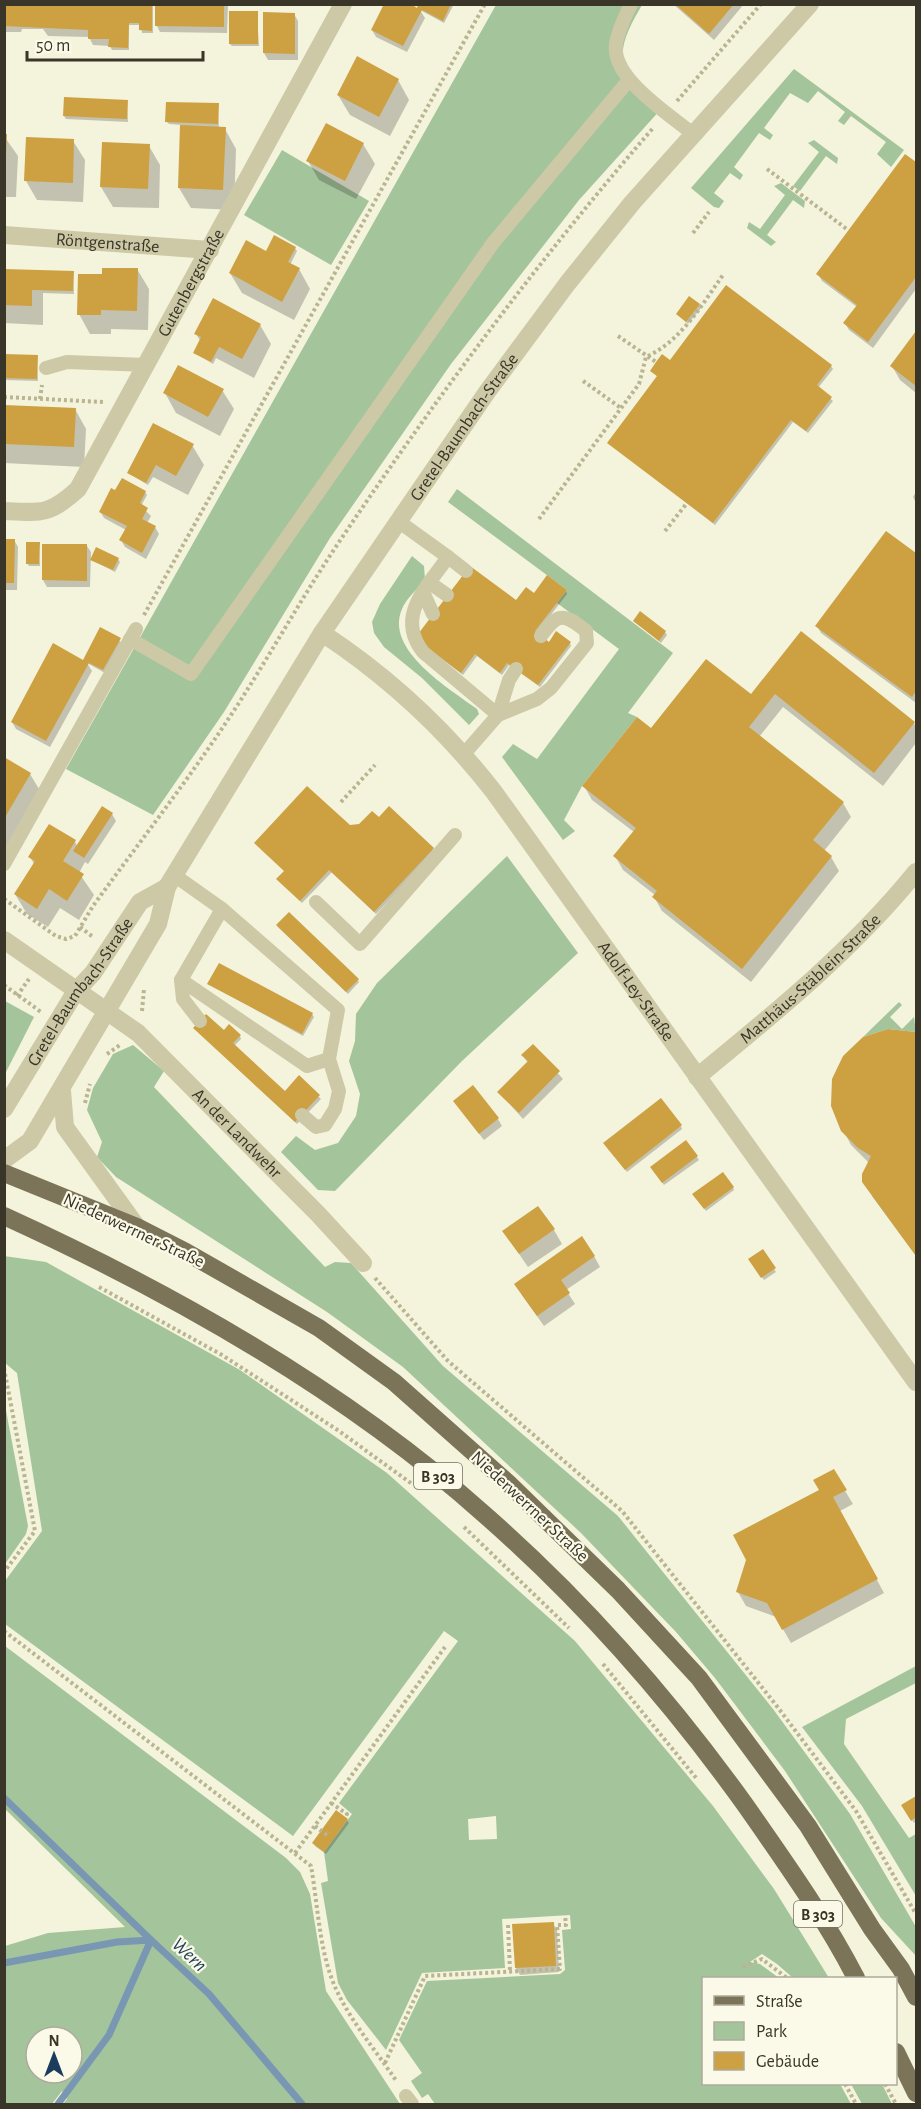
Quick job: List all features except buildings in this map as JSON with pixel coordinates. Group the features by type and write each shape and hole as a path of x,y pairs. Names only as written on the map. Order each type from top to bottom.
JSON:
{"main road":[{"name":"Niederwerrner Straße","path":"4,1173 137,1227 319,1328 384,1375 571,1541 699,1678 808,1826 872,1929 902,1969 916,1997"},
{"name":"Niederwerrner Straße","path":"4,1216 137,1280 285,1366 410,1453 484,1514 555,1581 635,1665 707,1752 777,1850 842,1950 856,1977"},
{"path":"897,2054 916,2093"}],"street":[{"name":"Gutenbergstraße","path":"4,511 35,512 59,506 78,489 343,4"},
{"name":"Gretel-Baumbach-Straße","path":"4,1160 30,1141 62,1090 106,1010 158,924 170,881 322,633 398,520 567,284 693,134 810,4"},
{"name":"Röntgenstraße","path":"4,235 210,250"},
{"name":"Adolf-Ley-Straße","path":"322,633 389,681 464,753 566,890 916,1382"},
{"name":"Matthäus-Stäblein-Straße","path":"697,1077 793,998 896,898 916,872"},
{"name":"Gretel-Baumbach-Straße","path":"4,1109 76,991 93,973 140,902 170,881"},
{"path":"4,940 106,1010"},
{"name":"An der Landwehr","path":"106,1010 148,1043 363,1263"},
{"name":"Gretel-Baumbach-Straße","path":"62,1090 65,1127 137,1227"}],"lane":[{"path":"631,4 620,27 615,46 618,65 629,80 693,134"},
{"path":"4,864 133,634 190,674 493,243 629,80"},
{"path":"46,368 67,362 147,365"},
{"path":"398,520 466,571"},
{"path":"448,557 427,587 412,615 410,627 413,639 423,652 452,671 498,715"},
{"path":"427,587 447,595"},
{"path":"427,587 433,614"},
{"path":"498,715 537,699 550,688 587,643 586,631 571,618 561,616 551,622 541,636"},
{"path":"464,753 498,715 509,680 516,669"},
{"path":"316,902 360,944 455,835"},
{"path":"170,881 222,909 338,1010 329,1059 339,1091 335,1109 325,1125 316,1127 302,1115"},
{"path":"200,1021 183,999 181,980 222,909"},
{"path":"181,980 307,1066 329,1059"}],"path":[{"path":"133,634 485,4"},
{"path":"4,899 56,936 66,939 75,936 93,906 228,719 339,543 522,285 585,206 761,4"},
{"path":"767,169 848,230"},
{"path":"693,234 709,212"},
{"path":"646,357 664,349 677,338 723,275"},
{"path":"618,336 656,362"},
{"path":"539,519 639,384 646,357"},
{"path":"583,381 621,408"},
{"path":"4,398 106,402 123,408"},
{"path":"665,531 687,503"},
{"path":"341,802 375,765"},
{"path":"144,978 142,1012 146,1021"},
{"path":"4,985 17,996"},
{"path":"104,1060 109,1052 127,1041"},
{"path":"83,1110 89,1086 94,1077"},
{"path":"363,1263 448,1361 622,1511 776,1705 856,1811 916,1914"},
{"path":"92,1284 222,1355 339,1431 416,1487"},
{"path":"4,1368 35,1531 4,1572"},
{"path":"460,1524 574,1632"},
{"path":"4,1632 311,1866 328,1967 335,1987 409,2100"},
{"path":"295,1853 445,1647"},
{"path":"597,1657 699,1780"},
{"path":"331,1803 347,1814 345,1816"},
{"path":"315,1826 327,1835 329,1832"},
{"path":"384,2063 425,1976 560,1969 557,1925 566,1925 565,1915"},
{"path":"508,1925 510,1971"},
{"path":"743,1967 762,1959 786,1977"},
{"path":"846,2085 856,2104"},
{"path":"886,2085 896,2104"}],"green space":[{"path":"496,5 642,5 628,32 622,61 624,71 632,84 662,108 579,200 451,364 330,538 224,712 153,815 66,769"},
{"path":"794,69 904,150 891,167 877,154 886,142 851,116 844,125 838,121 845,112 818,91 808,103 790,93 764,128 773,135 770,140 759,133 734,167 743,175 740,180 730,173 714,193 724,201 719,208 714,207 691,188"},
{"path":"814,140 838,158 837,164 826,156 800,191 793,186 819,152 808,143"},
{"path":"282,150 369,201 331,265 244,215"},
{"path":"781,183 805,201 804,208 793,200 767,235 776,242 771,246 747,228 749,222 760,229 785,195 774,186"},
{"path":"457,489 673,653 628,713 637,717 582,786 564,820 575,831 563,840 502,757 513,744 537,759 619,649 557,603 567,590 448,502"},
{"path":"412,556 424,566 425,580 402,609 399,624 402,639 423,667 477,709 479,714 469,725 422,678 384,647 374,633 372,622 380,604"},
{"path":"507,856 578,953 462,1061 335,1191 318,1190 281,1152 296,1136 315,1150 338,1143 356,1116 360,1094 349,1061 355,1041 356,1014 377,983"},
{"path":"5,1001 34,1017 5,1074"},
{"path":"899,1002 902,1005 890,1017 902,1029 914,1017 916,1032 888,1029 863,1037"},
{"path":"133,1045 164,1071 154,1087 325,1267 335,1262 351,1263 443,1366 618,1516 773,1709 850,1814 916,1927 916,1956 881,1918 785,1771 715,1678 676,1632 581,1533 403,1367 327,1312 116,1177 97,1157 102,1142 87,1110 93,1088 113,1054"},
{"path":"4,1256 46,1262 240,1370 387,1473 575,1641 713,1806 774,1889 828,1977 792,1977 762,1954 750,1962 760,1964 778,1977 702,1977 702,2085 841,2085 851,2104 435,2104 428,2094 422,2098 411,2081 422,2073 399,2040 427,1981 560,1974 565,1970 562,1930 571,1929 570,1915 502,1919 505,1968 422,1973 386,2050 347,2000 338,1983 321,1883 328,1881 324,1852 352,1814 339,1803 458,1641 444,1631 293,1836 5,1624 5,1581 42,1531 17,1373 5,1363","holes":["496,1816 497,1839 469,1840 468,1819"]},
{"path":"4,1400 28,1526 26,1534 5,1564"},
{"path":"5,1646 286,1858 300,1872 310,1894 326,1991 400,2104 63,2104 67,2099 62,2091 52,2104 5,2104 5,1946 48,1933 125,1927 5,1809"},
{"path":"916,1666 916,1683 846,1719 844,1744 909,1838 916,1834 916,1896 862,1806 802,1727"},
{"path":"852,2085 882,2085 892,2104 862,2104"}],"waterway":[{"path":"4,1798 151,1940 109,2035 58,2104"},
{"name":"Wern","path":"4,1963 117,1942 151,1940 209,1994 302,2104"}]}
